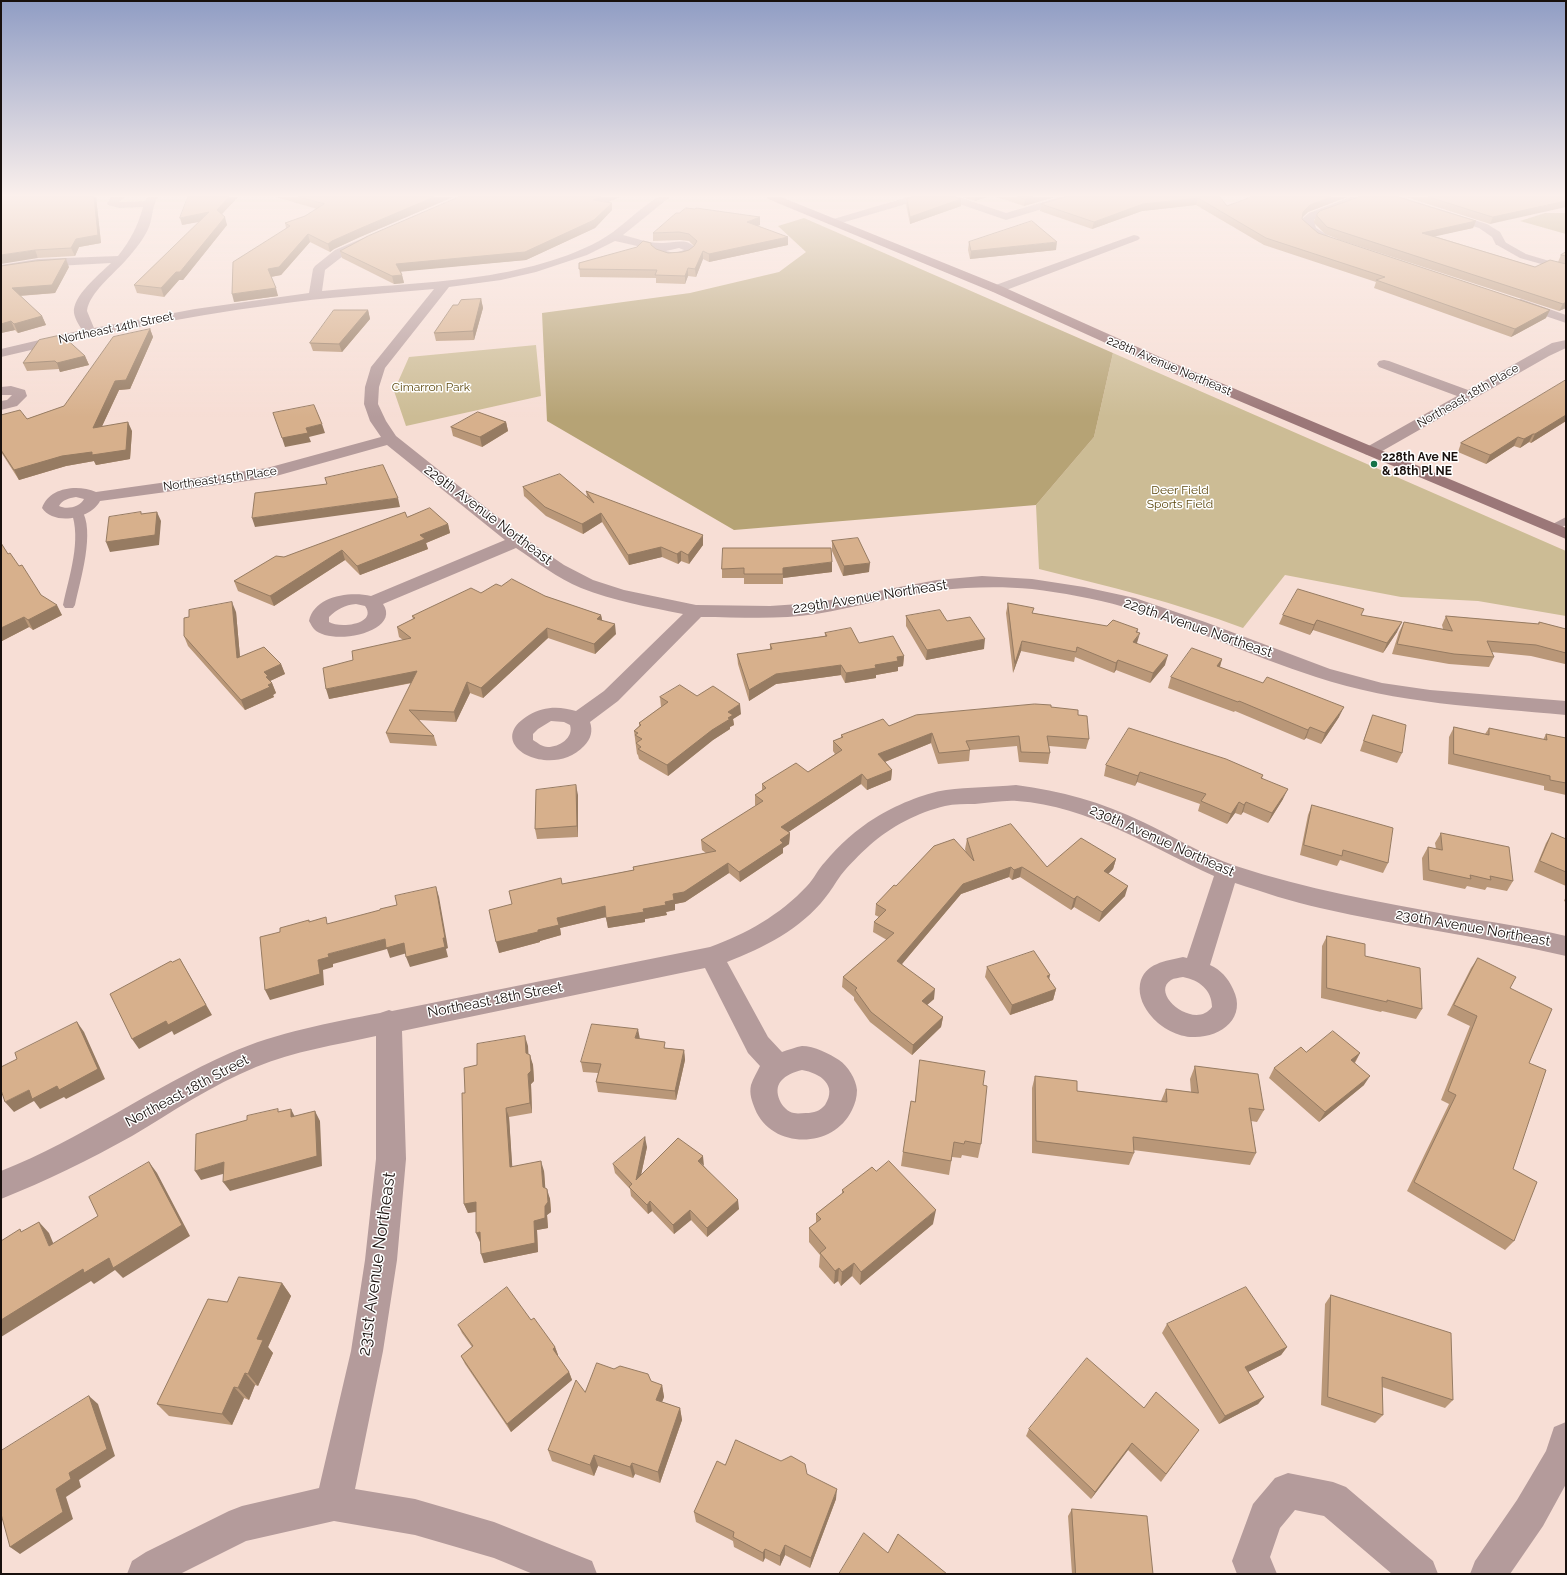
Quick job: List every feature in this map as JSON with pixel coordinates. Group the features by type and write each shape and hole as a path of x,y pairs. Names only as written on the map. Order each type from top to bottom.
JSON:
{"main road":[{"name":"228th Avenue Northeast","path":"952,270 997,289 1166,365 1371,451 1562,527"}],"street":[{"path":"90,332 80,314 80,308 85,297 109,270"},
{"path":"315,296 319,270"},
{"name":"Northeast 14th Street","path":"1,353 90,332 173,316 315,296 444,285 481,280 525,270"},
{"path":"997,289 1047,270"},
{"name":"229th Avenue Northeast","path":"444,285 378,367 372,387 371,404 378,421 390,439 517,541 558,569 587,584 620,595 696,611 770,612 814,609 937,585 982,581 1032,584 1084,592 1128,602 1198,626 1323,673 1382,689 1430,696 1566,708"},
{"path":"1512,300 1566,319"},
{"name":"Northeast 18th Place","path":"1371,451 1551,349 1566,344"},
{"path":"1384,364 1468,395"},
{"path":"1,391 17,391 20,393 20,396 12,403 1,406"},
{"name":"Northeast 15th Place","path":"93,497 93,501 90,505 77,511 59,513 53,512 50,508 50,504 60,496 77,492 84,492 93,497 269,473 390,439"},
{"path":"372,602 517,541"},
{"path":"578,720 611,696 696,611"},
{"name":"230th Avenue Northeast","path":"968,796 1016,793 1052,798 1087,807 1134,827 1180,852 1227,872 1319,899 1451,925 1527,937 1566,946"},
{"name":"Northeast 18th Street","path":"1,1185 62,1158 240,1061 298,1041 389,1021 712,957 741,946 767,932 794,914 816,892 833,868 862,839 884,823 919,806 945,798 968,796"},
{"path":"1196,970 1227,872"},
{"path":"712,957 758,1044 777,1066"},
{"name":"231st Avenue Northeast","path":"334,1503 367,1351 381,1260 392,1159 389,1021"},
{"path":"1488,1574 1530,1513 1562,1457 1566,1439"},
{"path":"1259,1574 1250,1561 1266,1517 1288,1491 1333,1500 1420,1574"},
{"path":"145,1574 159,1565 242,1524 334,1503 415,1517 494,1540 578,1574"}],"lane":[{"path":"69,605 81,544 80,515 77,511"}],"green space":[{"name":"Cimarron Park","path":"536,345 541,396 406,426 394,391 409,357"},
{"name":"Deer Field Sports Field","path":"1113,353 1566,551 1566,616 1478,601 1401,597 1285,575 1243,628 1168,603 1039,569 1036,505 1094,437"}],"shaded area":[{"path":"781,270 924,270 1113,353 1094,437 1036,505 734,530 547,421 542,313 690,293"}],"building":[{"path":"1,270 60,270 52,285 12,288 42,316 14,324 11,321 1,324"},
{"path":"149,270 181,270 176,272 161,288 134,285"},
{"path":"233,270 269,270 276,288 232,294"},
{"path":"381,270 400,270 402,275 392,276"},
{"path":"657,270 687,270 685,276 655,275"},
{"path":"1365,270 1431,270 1550,310 1515,329 1376,280 1385,277"},
{"path":"1460,270 1566,270 1566,302 1563,304"},
{"path":"481,299 473,331 434,333 453,305 458,305 461,300"},
{"path":"334,310 368,310 339,344 310,343"},
{"path":"150,329 126,380 115,381 93,428 128,422 126,450 92,455 92,452 62,456 14,470 1,450 1,415 20,410 27,419 64,406 113,337"},
{"path":"62,335 85,356 57,363 55,361 23,363 39,340"},
{"path":"1566,380 1566,415 1535,434 1524,439 1518,437 1490,455 1461,443"},
{"path":"314,405 322,424 306,428 308,433 282,438 273,413"},
{"path":"478,412 506,422 480,437 451,427"},
{"path":"383,465 398,498 252,518 255,493 327,484 325,478"},
{"path":"560,474 594,503 586,491 703,535 688,555 681,551 677,554 661,547 628,555 601,513 582,524 545,507 523,487"},
{"path":"430,508 448,524 420,535 425,539 357,566 342,550 270,596 234,581 276,556 284,557 405,512 407,517"},
{"path":"141,512 141,514 157,512 155,535 106,542 109,517"},
{"path":"858,538 870,563 844,566 832,541"},
{"path":"1,543 8,554 10,553 19,566 22,565 41,595 57,605 28,620 24,617 1,628"},
{"path":"723,548 831,548 832,562 783,568 783,574 744,574 744,568 722,569"},
{"path":"512,579 545,596 601,615 597,619 615,624 594,644 547,628 481,688 467,682 454,712 409,710 434,736 386,733 417,671 326,689 323,668 353,660 352,651 411,638 397,627 415,618 412,616 471,588 481,593 496,584 501,586"},
{"path":"1298,589 1364,609 1361,615 1402,622 1387,643 1317,620 1314,625 1283,615"},
{"path":"232,602 237,658 264,647 281,664 264,672 268,676 266,677 272,683 268,685 270,687 241,700 184,636 184,618 189,617 189,610"},
{"path":"1008,603 1034,608 1032,613 1107,626 1113,620 1138,629 1136,632 1140,633 1133,642 1168,655 1153,673 1118,660 1116,663 1077,647 1076,652 1022,641 1015,663"},
{"path":"940,610 947,621 970,617 985,639 927,650 906,616"},
{"path":"1446,616 1539,624 1539,622 1566,629 1566,653 1536,645 1487,641 1494,657 1454,654 1397,644 1404,622 1452,631"},
{"path":"851,628 859,643 893,636 904,656 897,657 898,661 875,665 876,668 846,673 841,665 776,674 749,690 737,654 772,649 770,644 827,636 825,633"},
{"path":"1192,648 1222,659 1217,666 1263,683 1267,677 1344,707 1325,733 1310,727 1308,730 1239,701 1238,702 1171,677"},
{"path":"680,685 697,696 713,686 740,704 728,712 733,715 728,718 730,719 712,730 667,765 638,749 641,747 636,743 642,739 635,735 638,733 634,731 641,725 639,723 668,702 660,697"},
{"path":"1035,704 1051,705 1051,707 1078,710 1078,715 1087,716 1089,739 1047,736 1050,753 1021,752 1019,736 966,741 970,750 939,753 932,733 878,754 892,770 867,780 862,774 781,827 790,833 780,840 783,843 739,872 728,863 684,892 673,894 674,900 665,902 666,905 643,909 644,912 606,918 605,906 557,918 559,925 538,930 538,932 496,942 489,910 512,904 509,891 561,878 562,884 634,870 633,867 716,851 701,840 763,801 755,795 766,788 762,784 796,763 808,772 842,750 833,741 843,737 841,735 883,719 889,726 916,715"},
{"path":"1373,715 1406,725 1402,753 1364,741"},
{"path":"1454,727 1489,735 1489,728 1547,740 1546,734 1566,738 1566,783 1550,780 1550,776 1454,754"},
{"path":"1129,728 1226,759 1263,775 1261,778 1288,789 1272,813 1246,802 1244,805 1239,802 1231,814 1201,801 1206,794 1140,772 1138,776 1106,765"},
{"path":"576,785 577,826 535,829 536,790"},
{"path":"1312,805 1393,828 1388,863 1343,850 1342,856 1304,845"},
{"path":"1011,824 1047,867 1081,838 1116,859 1104,871 1128,886 1102,912 1077,896 1074,899 1022,867 1014,870 1011,867 963,884 897,961 935,989 922,1001 943,1017 913,1045 871,1012 855,990 857,988 843,977 894,933 874,922 886,910 876,904 894,885 896,886 934,846 954,839 974,861 967,839"},
{"path":"1441,833 1509,847 1513,881 1490,876 1491,880 1470,875 1471,879 1429,870 1428,847 1442,850"},
{"path":"1552,833 1566,839 1566,872 1540,861"},
{"path":"436,887 445,938 443,938 445,947 406,957 404,943 386,948 385,939 328,954 329,957 318,960 320,974 265,990 260,937 280,932 280,928 309,920 309,922 326,917 327,924 380,910 397,905 395,896"},
{"path":"1327,936 1365,944 1365,956 1420,968 1422,1009 1387,1000 1387,1002 1327,988"},
{"path":"1034,951 1050,975 1047,976 1056,989 1012,1005 987,967"},
{"path":"1478,958 1516,977 1510,988 1552,1009 1529,1063 1546,1070 1513,1169 1537,1182 1514,1241 1414,1182 1456,1095 1448,1091 1477,1016 1454,1005"},
{"path":"180,959 206,1005 168,1025 166,1021 132,1039 110,994 171,961"},
{"path":"77,1022 98,1069 59,1090 57,1086 32,1099 29,1090 5,1102 1,1090 1,1067 17,1059 15,1053"},
{"path":"592,1024 638,1029 635,1038 665,1042 664,1048 684,1050 675,1091 596,1082 601,1064 581,1062"},
{"path":"1333,1031 1360,1053 1351,1060 1370,1076 1325,1112 1274,1068 1301,1047 1306,1052"},
{"path":"525,1036 526,1053 530,1055 531,1071 528,1074 530,1103 506,1108 510,1167 541,1161 543,1187 547,1189 548,1202 545,1206 545,1218 534,1221 535,1243 481,1254 480,1232 476,1233 476,1202 464,1204 462,1093 465,1093 464,1068 477,1065 477,1044"},
{"path":"920,1060 985,1071 983,1085 987,1086 981,1144 965,1141 964,1144 954,1142 951,1161 903,1152 911,1101 915,1102"},
{"path":"1195,1066 1258,1074 1264,1110 1249,1108 1256,1153 1133,1137 1134,1153 1036,1141 1035,1076 1077,1081 1077,1091 1167,1102 1166,1089 1198,1093"},
{"path":"278,1109 278,1112 291,1109 291,1117 315,1111 317,1156 223,1182 224,1162 195,1171 196,1134 247,1120 247,1116"},
{"path":"645,1137 636,1180 678,1138 703,1156 698,1161 738,1200 707,1228 690,1210 673,1225 650,1201 647,1205 629,1187 632,1184 613,1164"},
{"path":"889,1161 936,1210 861,1272 854,1263 842,1272 839,1268 835,1271 820,1253 826,1248 809,1228 821,1219 816,1214 844,1192 842,1190 872,1167 876,1171"},
{"path":"149,1162 182,1225 113,1268 109,1258 84,1273 83,1269 1,1320 1,1241 20,1229 21,1232 39,1222 49,1246 98,1216 89,1197"},
{"path":"239,1277 282,1283 257,1339 263,1340 248,1374 245,1373 238,1388 234,1387 222,1414 157,1404 208,1299 227,1302"},
{"path":"507,1287 531,1320 534,1318 555,1347 553,1349 569,1372 507,1424 461,1356 473,1346 458,1325"},
{"path":"1246,1287 1287,1347 1245,1367 1264,1397 1225,1416 1167,1324"},
{"path":"1331,1295 1451,1333 1453,1400 1382,1377 1383,1415 1328,1397"},
{"path":"1087,1358 1144,1408 1156,1392 1199,1430 1166,1474 1132,1443 1095,1492 1029,1429"},
{"path":"597,1363 614,1369 620,1366 648,1374 651,1381 662,1385 656,1400 680,1408 658,1472 632,1463 630,1467 594,1455 590,1465 548,1450 576,1380 585,1392"},
{"path":"89,1396 107,1449 69,1473 71,1479 56,1489 63,1512 10,1547 1,1514 1,1451"},
{"path":"736,1440 781,1461 791,1456 805,1464 807,1474 837,1489 811,1558 785,1545 780,1556 765,1549 763,1553 733,1537 734,1532 694,1512 717,1461 725,1465"},
{"path":"1072,1509 1147,1516 1153,1574 1076,1574"},
{"path":"864,1533 888,1553 898,1534 947,1574 839,1574"}],"place":[{"name":"228th Ave NE & 18th Pl NE","path":"1374,464"}]}
